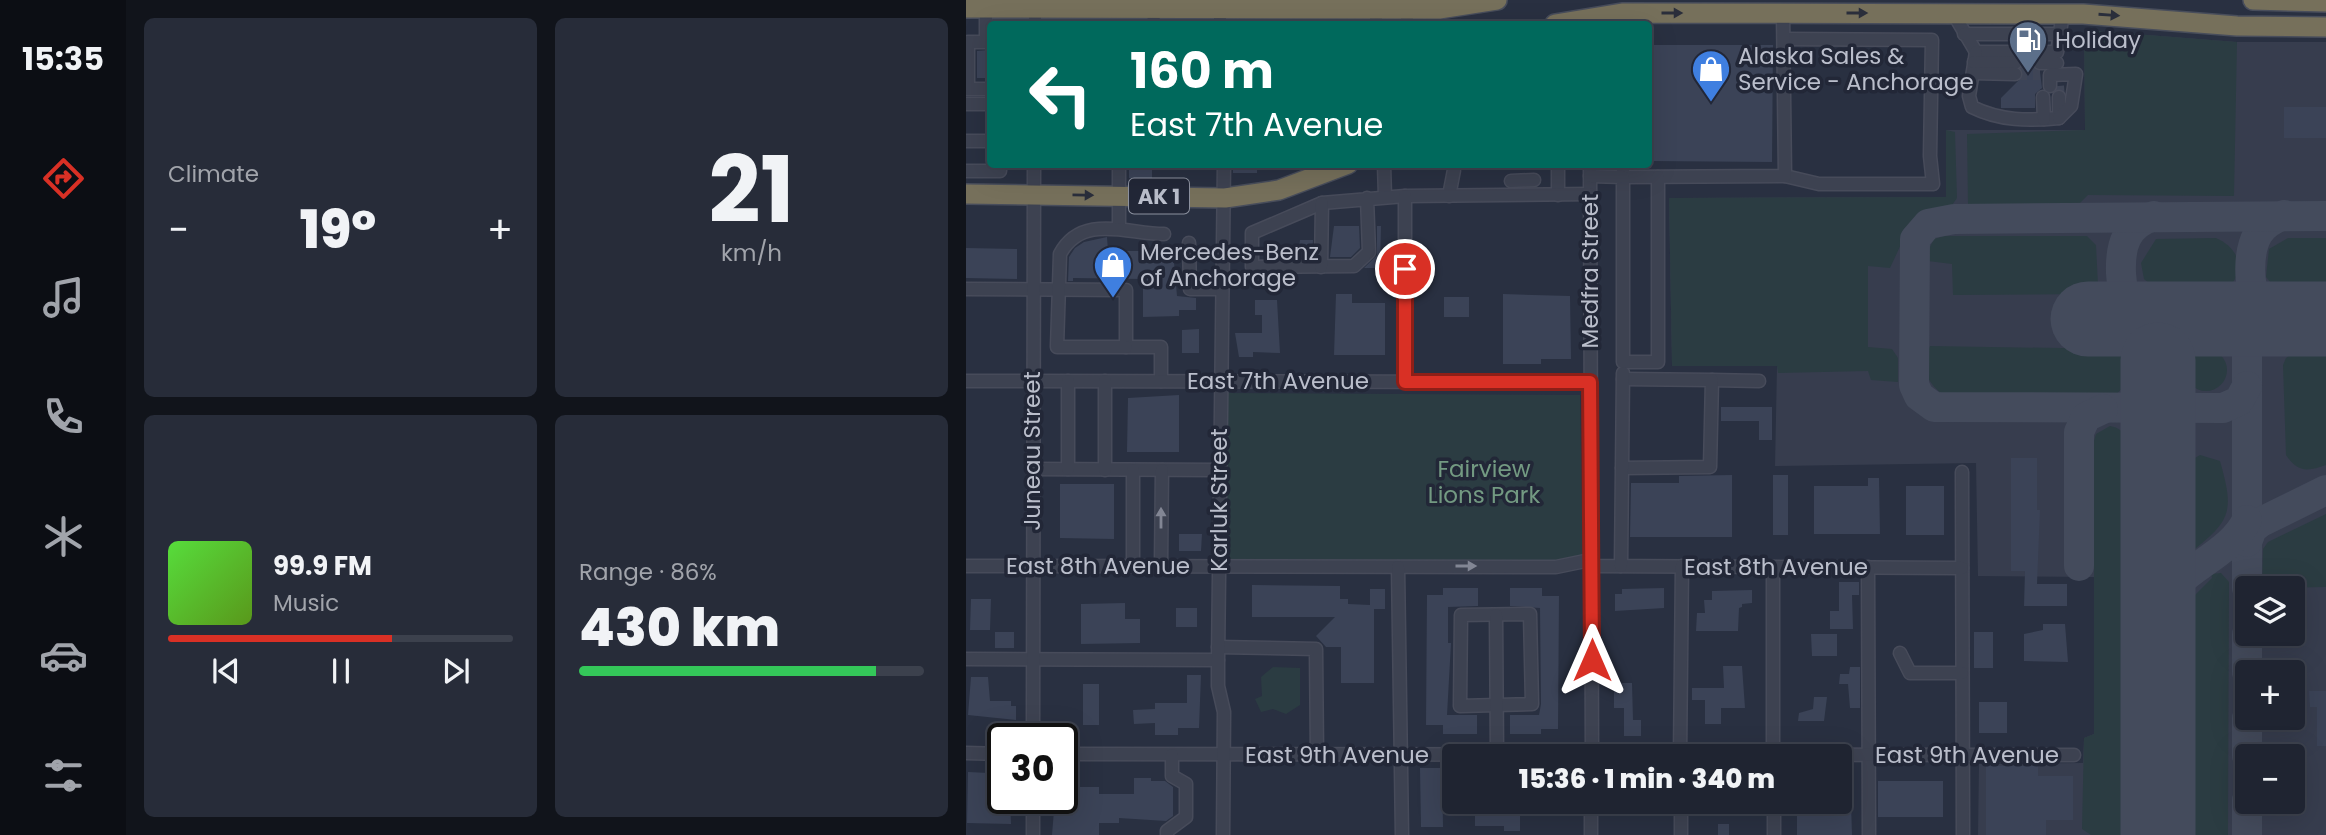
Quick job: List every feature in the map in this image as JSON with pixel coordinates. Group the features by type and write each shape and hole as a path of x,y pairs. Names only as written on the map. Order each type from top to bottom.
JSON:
{"highway":[{"path":"966,8 1035,11 1088,4 1145,11 1220,11 1349,5 1376,17 1407,17 1497,0"},
{"path":"2253,0 2319,1"},
{"path":"1595,21 1786,13 2063,13 2237,26 2326,27"},
{"name":"AK 1","path":"966,194 1225,198 1279,190 1337,168"}],"street":[{"path":"986,8 986,42 968,42 968,89 987,89"},
{"path":"1785,176 1786,13"},
{"path":"1953,13 1974,62 1969,96 1972,107 1990,116 2051,119 2071,106 2076,74 2049,77"},
{"path":"2051,119 2049,77 2063,13"},
{"path":"1964,34 2059,34"},
{"path":"1590,170 1785,176 1819,184 1933,184 1930,156 1932,40 1784,39"},
{"path":"1974,62 2015,63 1974,62"},
{"path":"966,104 987,104"},
{"path":"966,141 987,141"},
{"path":"966,171 1000,171 1000,168"},
{"name":"Juneau Street","path":"1033,723 1031,381 1034,168"},
{"path":"1119,168 1119,228"},
{"name":"Karluk Street","path":"1223,835 1224,712 1218,686 1218,654 1224,168"},
{"path":"1384,168 1385,197"},
{"path":"1558,168 1558,195"},
{"path":"1449,195 1454,170"},
{"name":"Medfra Street","path":"1590,170 1592,744"},
{"path":"1621,566 1623,171"},
{"path":"1623,362 1658,362 1651,173"},
{"path":"1511,181 1534,180"},
{"path":"1367,198 1369,252 1354,266 1252,267 1252,233 1322,203 1367,198 1405,196 1590,194"},
{"path":"1405,196 1405,382"},
{"path":"1321,267 1322,203"},
{"path":"1161,381 1161,347 1057,347 1057,290 1058,263 1065,244 1088,230 1119,228 1135,234 1164,234"},
{"path":"1189,243 1190,289 1223,289"},
{"path":"966,289 1126,290 1126,347"},
{"path":"1623,379 1759,381"},
{"path":"1622,468 1710,467 1712,380"},
{"name":"East 7th Avenue","path":"966,381 1590,382"},
{"path":"1068,381 1068,469"},
{"path":"1105,381 1105,470"},
{"path":"1032,469 1219,470"},
{"path":"1133,470 1133,566"},
{"path":"1161,566 1162,470"},
{"path":"1962,472 1962,835"},
{"name":"East 8th Avenue","path":"966,566 1556,567 1585,561 1591,566 1962,568"},
{"path":"1680,744 1682,566"},
{"path":"1398,567 1402,835"},
{"path":"1773,567 1773,744"},
{"path":"1868,567 1869,835"},
{"path":"1530,614 1532,704 1460,705 1461,615 1496,615 1530,614"},
{"path":"1496,615 1497,744"},
{"path":"966,659 1218,654 1316,649 1317,754"},
{"path":"1900,653 1910,673 1962,673"},
{"path":"966,753 987,754"},
{"name":"East 9th Avenue","path":"1078,754 1442,754"},
{"path":"1167,835 1167,831 1186,817 1186,784 1172,776 1172,754"},
{"name":"East 9th Avenue","path":"1852,754 2074,754"},
{"path":"1033,814 1033,835"},
{"path":"1591,814 1591,835"},
{"path":"1681,814 1681,835"},
{"path":"1773,814 1774,835"}],"shaded area":[{"path":"2084,30 2237,42 2326,42 2326,835 1978,835 1979,764 2083,763 2084,738 2094,734 2094,577 1978,576 1976,463 1775,466 1777,366 1672,366 1669,198 1946,197 1946,130 2085,130"}],"green space":[{"path":"2084,30 2237,42 2234,196 2088,195 2080,203 2069,206 1968,206 1967,134 2085,130"},
{"path":"1946,130 1955,132 1957,198 1950,208 1921,214 1910,225 1890,268 1868,266 1868,347 1892,349 1898,358 1898,382 1871,380 1868,371 1778,373 1777,366 1672,366 1669,198 1946,197"},
{"path":"1944,236 2087,236 2096,245 2098,285 2091,294 1953,295 1952,264 1928,261 1927,253 1934,239"},
{"path":"2216,238 2230,247 2237,260 2237,274 2228,289 2157,290 2144,279 2141,263 2156,239"},
{"path":"2288,238 2326,238 2326,290 2277,290 2266,277 2269,249"},
{"path":"1930,346 2120,349 2127,361 2128,373 2125,384 2115,395 1950,397 1931,383 1925,369 1926,353"},
{"path":"2206,349 2221,355 2227,370 2221,385 2206,391 2191,385 2185,370 2191,355"},
{"path":"2294,352 2326,352 2326,465 2313,469 2294,465 2286,455 2283,365 2286,358"},
{"name":"Fairview Lions Park","path":"1227,393 1580,395 1583,563 1404,568 1395,560 1227,562"},
{"path":"2110,426 2124,433 2131,457 2131,835 2091,835 2082,829 2084,738 2094,734 2094,441 2096,434"},
{"path":"2200,455 2220,461 2228,503 2222,522 2191,552 2185,549 2182,483 2188,462"},
{"path":"2326,514 2326,587 2305,587 2305,576 2262,576 2263,549 2268,542"},
{"path":"2221,573 2229,582 2228,835 2181,835 2185,616 2192,598 2212,578 2211,574"},
{"path":"1273,667 1300,668 1300,705 1286,714 1273,709 1261,712 1255,699 1262,696 1261,677"}],"building":[{"path":"2015,43 2040,43 2031,51 2032,67 2040,72 2042,88 2035,94 2035,108 2001,108 2001,98 2024,75 2024,51"},
{"name":"Alaska Sales & Service - Anchorage","path":"1652,45 1773,45 1772,162 1652,161"},
{"path":"987,50 987,78 977,78 977,51"},
{"path":"2284,107 2326,107 2326,138 2284,138"},
{"path":"1129,168 1152,168 1152,178 1129,178"},
{"path":"1233,168 1257,168 1257,173 1233,173"},
{"path":"1334,226 1359,226 1360,248 1351,257 1330,257"},
{"path":"1377,226 1381,226 1380,268 1364,268 1377,255"},
{"path":"1107,237 1108,251 1173,251 1177,296 1196,298 1196,310 1179,310 1179,316 1143,317 1143,279 1073,278 1073,281 1068,281 1069,257 1075,248 1084,242"},
{"path":"1300,240 1313,240 1312,258 1285,258 1285,249 1299,248"},
{"path":"966,248 1017,249 1017,279 966,278"},
{"path":"1336,294 1352,294 1352,303 1385,303 1385,355 1334,355"},
{"path":"1503,294 1570,296 1571,359 1541,359 1541,364 1503,364"},
{"path":"1444,297 1469,297 1469,317 1444,317"},
{"path":"1255,300 1277,300 1280,353 1253,352 1253,357 1239,357 1235,333 1262,333 1262,315 1255,315"},
{"path":"1199,329 1199,353 1182,353 1182,330"},
{"path":"1179,395 1179,452 1127,452 1128,398"},
{"path":"1721,407 1772,407 1772,440 1759,440 1759,421 1721,421"},
{"path":"2011,458 2037,458 2037,510 2040,510 2037,584 2067,584 2067,606 2024,606 2025,571 2011,571"},
{"path":"1732,475 1732,537 1630,537 1631,483 1679,483 1679,476"},
{"path":"1773,475 1788,475 1788,535 1773,535"},
{"path":"1868,478 1879,478 1880,534 1814,534 1814,486 1868,486"},
{"path":"1060,484 1114,484 1114,539 1060,538"},
{"path":"1906,486 1944,486 1944,535 1906,535"},
{"path":"1179,534 1202,534 1201,551 1179,551"},
{"path":"1839,582 1859,582 1859,595 1852,595 1853,629 1830,629 1830,611 1839,611"},
{"path":"1252,585 1340,586 1340,599 1348,599 1348,604 1370,605 1370,589 1385,589 1385,609 1374,609 1374,683 1341,683 1341,647 1326,647 1316,636 1335,617 1252,617"},
{"path":"1443,588 1478,588 1478,606 1448,607 1448,643 1451,643 1447,715 1477,715 1477,734 1443,734 1443,725 1426,725 1427,595 1443,595"},
{"path":"1510,588 1542,588 1542,596 1559,596 1558,729 1541,729 1541,734 1510,734 1510,715 1539,715 1541,704 1540,608 1510,606"},
{"path":"1664,588 1664,608 1615,611 1615,594 1622,594 1622,589"},
{"path":"1752,590 1752,603 1742,604 1739,608 1738,631 1696,631 1697,613 1705,613 1704,600 1712,600 1712,591"},
{"path":"971,599 991,599 990,630 970,630"},
{"path":"1125,603 1125,619 1140,619 1140,643 1081,644 1081,604"},
{"path":"1176,608 1197,608 1197,627 1176,627"},
{"path":"2043,624 2065,624 2068,662 2024,661 2024,634 2043,630"},
{"path":"995,632 1014,632 1014,648 995,648"},
{"path":"1974,632 1993,632 1993,668 1974,668"},
{"path":"1811,634 1837,634 1837,656 1812,656"},
{"path":"1723,666 1742,666 1745,708 1721,708 1721,724 1705,724 1705,700 1692,700 1692,688 1724,688"},
{"path":"1850,667 1860,667 1860,708 1850,708 1848,684 1839,684 1840,674 1849,674"},
{"path":"1187,675 1201,675 1199,728 1178,728 1178,735 1155,735 1155,723 1134,724 1133,710 1155,709 1155,703 1187,703"},
{"path":"971,677 988,677 990,701 1011,701 1011,706 1016,706 1016,720 968,715"},
{"path":"1614,683 1632,683 1633,720 1641,720 1641,736 1624,736 1624,708 1614,708"},
{"path":"1083,684 1099,684 1099,725 1083,725"},
{"path":"2309,691 2326,691 2326,746 2317,746 2317,707 2310,707"},
{"path":"1814,697 1827,697 1824,721 1798,721 1799,713 1813,709"},
{"path":"1979,702 2007,702 2007,733 1979,733"},
{"path":"1986,766 2038,766 2038,776 2073,776 2073,820 2046,820 2046,835 1986,835"},
{"path":"1420,768 1442,768 1443,827 1421,827"},
{"path":"968,772 987,773 987,814 1011,814 1011,824 967,823"},
{"path":"1134,778 1165,781 1173,787 1173,816 1166,821 1119,818 1119,823 1099,823 1099,835 1052,835 1054,814 1078,814 1078,787 1099,787 1099,794 1134,794"},
{"path":"1878,781 1943,781 1943,817 1878,817"},
{"path":"1475,814 1567,814 1520,816 1520,831 1504,831 1504,826 1475,826"},
{"path":"1754,814 1754,816 1731,815"},
{"path":"1797,814 1851,814 1852,835 1797,835"},
{"path":"1718,824 1729,824 1729,835 1718,835"}],"taxiway":[{"path":"2284,215 2269,222 2258,234 2252,250 2250,269 2252,288 2259,303 2269,311 2288,319"},
{"path":"2154,216 2137,225 2127,237 2122,254 2121,273 2128,301 2141,311 2161,319"},
{"path":"2247,386 2239,401 2223,408 1934,407 1919,396 1914,385 1915,239 1928,224 1954,219 2326,216"},
{"path":"2218,319 2238,332 2247,355 2247,576"},
{"path":"2079,566 2079,432 2086,417 2103,409"},
{"path":"2247,542 2252,529 2261,522 2326,490"},
{"path":"2158,615 2164,599 2174,587 2226,546 2247,520"},
{"path":"2247,646 2247,660"},
{"path":"2247,730 2247,744"},
{"path":"2247,814 2247,835"}],"runway":[{"path":"2088,319 2326,319"},
{"path":"2158,360 2158,835"}],"tunnel":[{"path":"2015,52 2040,52"},
{"path":"2015,63 2040,63"},
{"path":"2015,74 2040,74"},
{"path":"2058,86 2059,97"}],"place":[{"name":"Holiday","path":"2028,74"},
{"name":"Alaska Sales & Service - Anchorage","path":"1711,103"},
{"name":"Mercedes-Benz of Anchorage","path":"1113,299"}],"route":[{"path":"1405,269 1405,382 1590,382 1592,660"}]}
